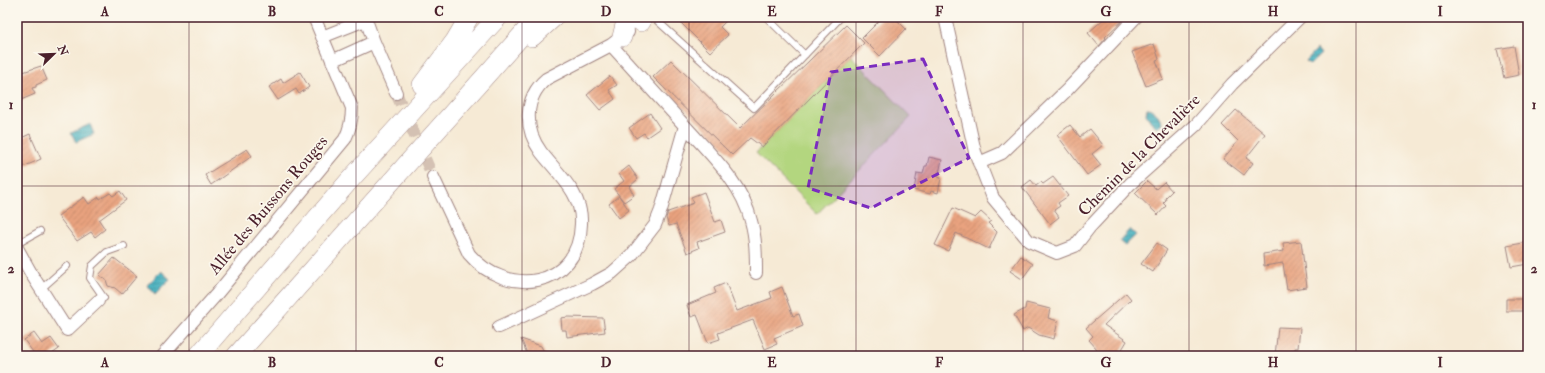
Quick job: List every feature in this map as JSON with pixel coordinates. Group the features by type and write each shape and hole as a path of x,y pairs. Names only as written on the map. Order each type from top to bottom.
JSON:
{"highway":[{"path":"349,182 455,41 469,17"},
{"path":"198,356 349,182 498,17"},
{"path":"236,356 538,17"},
{"path":"461,102 554,17"},
{"path":"616,41 642,18"}],"street":[{"name":"Allée des Buissons Rouges","path":"162,356 215,296 345,139 352,118 352,108 314,17"},
{"name":"Chemin de la Chevalière","path":"945,17 975,152 993,198 1029,241 1057,253 1075,246 1088,228 1130,184 1196,125 1232,84 1300,17"},
{"path":"979,163 1002,153 1067,90 1136,17"},
{"path":"322,37 365,18 396,93"},
{"path":"433,177 463,244 477,264 504,279 522,281 540,280 553,275 564,268 572,257 580,240 582,222 579,207 568,184 540,151 532,135 528,118 529,105 538,86 546,79 616,41 684,126 719,164 739,190 752,222 756,249 756,273"},
{"path":"332,61 374,42"},
{"path":"499,327 592,284 612,273 631,256 655,225 661,210 684,126"},
{"path":"17,248 67,330 98,301"}],"lane":[{"path":"766,17 805,55"},
{"path":"642,18 754,108 841,17"},
{"path":"17,244 40,231"},
{"path":"98,301 104,298 90,278 92,266 107,252 124,246"},
{"path":"41,289 67,266"},
{"path":"246,356 283,305"}],"highlighted area":[{"path":"923,59 969,158 871,208 808,188 831,72"}],"green space":[{"path":"851,56 911,117 817,214 756,153"}],"water":[{"path":"1317,49 1321,54 1310,65 1306,61"},
{"path":"1147,108 1151,109 1158,115 1162,123 1157,127 1151,122 1146,114"},
{"path":"90,124 94,134 76,142 71,133"},
{"path":"1130,229 1136,235 1125,246 1119,241"},
{"path":"161,271 170,279 155,294 147,285"}],"building":[{"path":"675,17 730,17 720,27 728,35 710,52"},
{"path":"883,17 894,17 906,29 880,56 862,38"},
{"path":"1106,17 1126,17 1105,37 1106,38 1099,46 1088,33"},
{"path":"846,25 864,43 762,147 750,138 732,155 653,77 671,60 740,128"},
{"path":"1154,44 1159,59 1156,60 1163,79 1146,86 1132,52"},
{"path":"1514,46 1519,75 1504,78 1497,49"},
{"path":"41,66 47,80 32,88 35,94 21,100 17,89 17,74"},
{"path":"300,72 309,87 299,94 296,89 278,100 269,87 281,79 283,83"},
{"path":"610,76 617,85 609,90 615,99 600,110 587,95"},
{"path":"1236,110 1265,134 1246,158 1253,163 1244,175 1223,159 1238,141 1222,125"},
{"path":"650,113 660,128 647,137 644,133 636,138 629,128"},
{"path":"1070,125 1080,137 1090,129 1103,145 1092,154 1101,165 1087,175 1057,135"},
{"path":"30,134 41,159 23,167 17,152 17,140"},
{"path":"247,149 252,156 211,185 205,175"},
{"path":"929,157 942,160 938,177 941,178 938,193 931,191 930,194 914,190 917,173 923,174"},
{"path":"629,166 638,179 629,187 634,195 624,202 614,189 624,181 619,174"},
{"path":"1053,177 1068,196 1058,203 1060,206 1054,210 1059,217 1050,224 1022,187 1031,180 1036,186 1041,182 1043,184"},
{"path":"1147,181 1156,189 1164,182 1172,191 1165,198 1166,200 1163,203 1166,206 1158,215 1135,193"},
{"path":"120,191 126,200 99,220 105,229 95,237 91,232 77,241 58,216 84,197 89,204 99,197 100,199 110,193 113,196"},
{"path":"704,192 715,222 721,220 725,232 697,242 699,248 687,253 676,224 669,226 666,218 668,212 694,203 691,197"},
{"path":"619,196 629,210 619,218 609,204"},
{"path":"953,208 975,218 981,212 991,221 988,223 997,232 989,249 956,233 948,251 935,245"},
{"path":"1301,241 1307,287 1287,290 1283,263 1264,266 1263,254 1284,251 1283,243"},
{"path":"1528,242 1528,264 1511,267 1507,246"},
{"path":"1157,243 1167,250 1153,272 1141,264"},
{"path":"1021,256 1033,264 1022,279 1010,271"},
{"path":"114,258 137,276 122,294 115,288 108,286 106,280 99,275"},
{"path":"726,283 737,311 772,298 770,292 782,287 793,316 799,314 803,326 774,338 777,344 765,349 753,320 718,333 720,339 708,343 697,315 691,317 687,305 716,293 714,288"},
{"path":"1126,293 1131,299 1104,325 1127,341 1118,356 1105,356 1096,351 1097,349 1089,340 1093,336 1086,328"},
{"path":"1506,299 1526,299 1526,311 1506,311"},
{"path":"1026,303 1050,309 1048,318 1058,321 1054,339 1039,335 1028,328 1023,331 1014,315 1025,309"},
{"path":"561,318 603,318 605,332 567,337 566,330 562,330"},
{"path":"1278,327 1300,328 1298,348 1295,348 1295,356 1275,356"},
{"path":"34,333 42,344 51,338 59,349 49,356 36,356 24,340"},
{"path":"521,339 541,346 546,356 528,356"}],"tunnel":[{"path":"396,93 433,177"}]}
